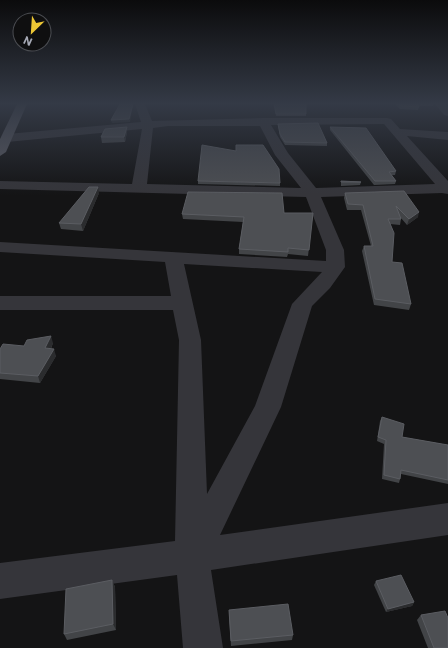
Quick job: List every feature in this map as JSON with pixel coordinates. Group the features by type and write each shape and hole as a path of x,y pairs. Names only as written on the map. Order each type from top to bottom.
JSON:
{"highway":[{"path":"0,152 9,134"}],"street":[{"path":"7,138 48,134"},
{"path":"139,189 147,134"},
{"path":"192,556 268,407 302,304 323,284 336,266 335,250 312,193 282,155 270,134"},
{"path":"398,134 447,189"},
{"path":"425,134 448,136"},
{"path":"0,185 312,193 386,189 447,189"},
{"path":"0,247 336,266"},
{"path":"174,258 190,340 192,556 203,648"},
{"path":"0,303 183,303"},
{"path":"0,581 192,556 448,519"}],"building":[{"path":"102,134 125,134 124,137 101,137"},
{"path":"280,134 323,134 327,143 285,142"},
{"path":"336,134 370,134 396,171 389,172 396,181 375,181"},
{"path":"202,145 236,151 236,145 263,145 279,169 280,183 198,181"},
{"path":"89,187 98,187 81,224 59,223"},
{"path":"404,191 419,212 409,219 396,206 401,219 388,219 394,233 392,262 402,263 411,304 375,299 364,246 373,246 363,205 348,204 345,193"},
{"path":"188,192 282,193 284,213 313,213 309,250 288,248 288,252 239,249 244,217 182,214"},
{"path":"51,336 45,348 54,349 38,376 0,373 0,349 3,344 24,346 27,340"},
{"path":"382,417 404,424 402,437 448,445 448,480 401,470 400,479 384,475 386,440 378,437"},
{"path":"401,575 414,602 388,609 376,581"},
{"path":"112,580 113,624 64,634 66,589"},
{"path":"288,604 293,635 231,641 229,610"},
{"path":"445,611 448,618 448,648 434,648 421,615"}]}
